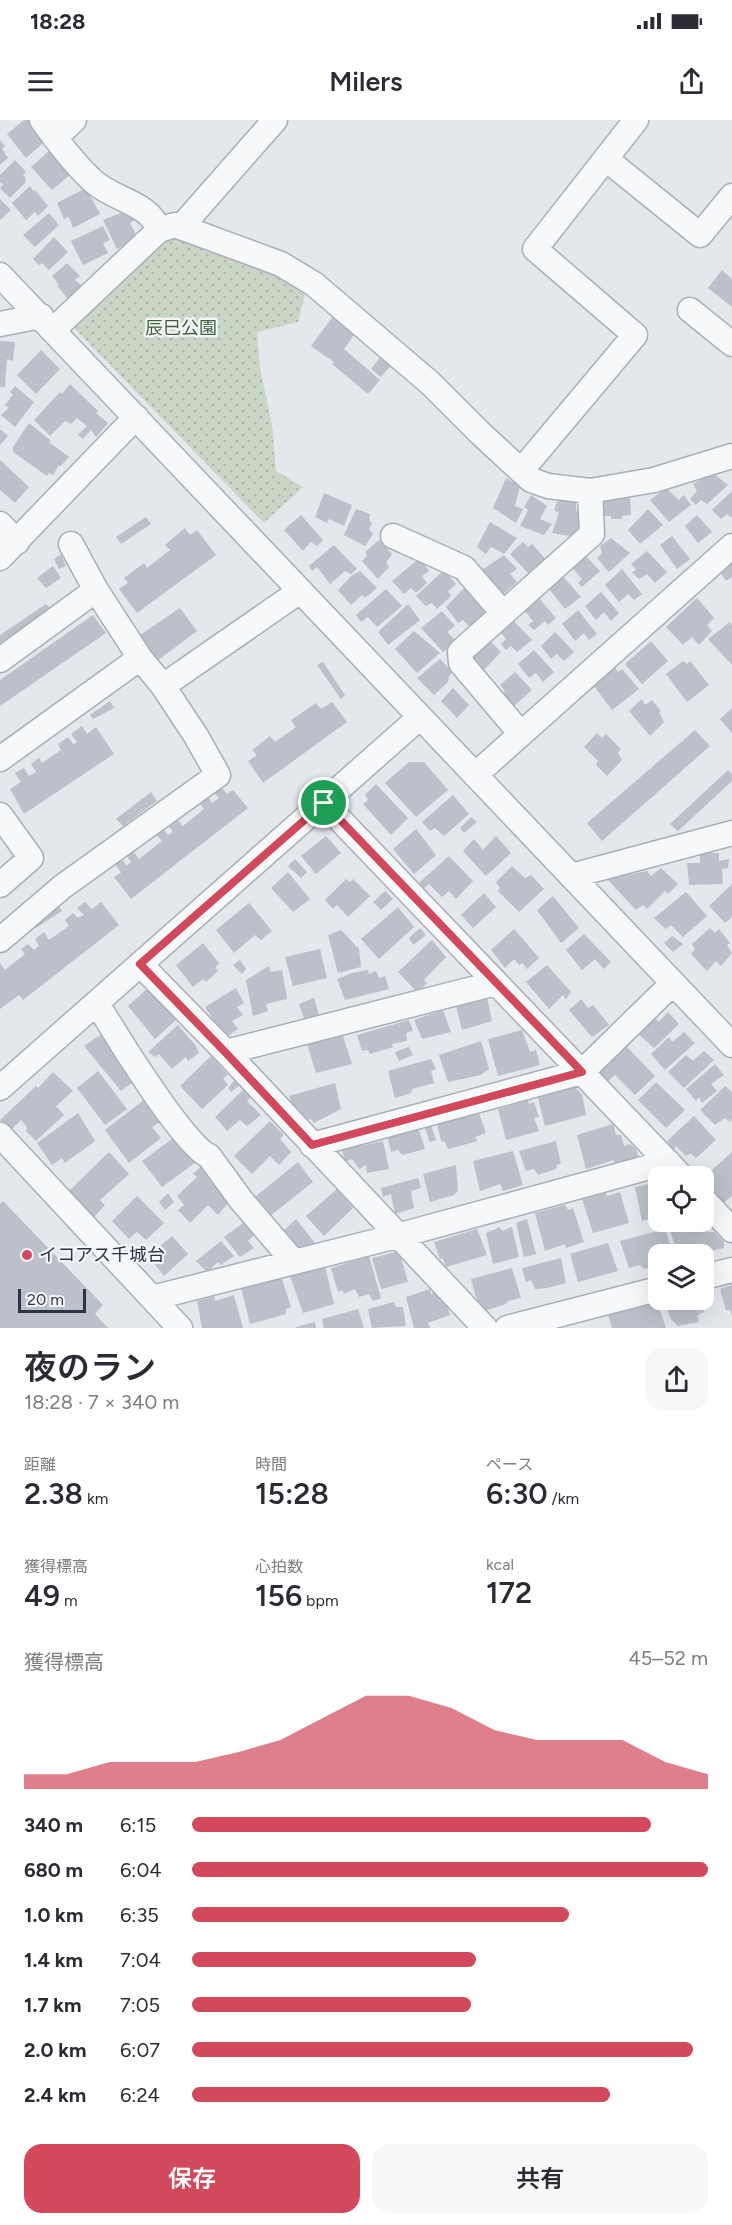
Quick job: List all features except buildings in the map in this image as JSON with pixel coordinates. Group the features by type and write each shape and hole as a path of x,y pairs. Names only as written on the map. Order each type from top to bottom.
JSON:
{"street":[{"path":"74,120 49,129 94,182 170,228 249,251 281,264 314,284 430,382 531,480 548,486 590,490 654,480 730,460"},
{"path":"0,324 47,323 170,228 274,120"},
{"path":"521,471 635,335 535,249 636,120"},
{"path":"606,159 700,235 732,196"},
{"path":"0,275 732,1046"},
{"path":"690,310 732,344"},
{"path":"0,524 8,550 136,417"},
{"path":"521,734 461,663 460,652 592,534 590,490"},
{"path":"393,536 464,568 503,613"},
{"path":"0,940 62,887 218,774 163,686 140,658 96,590 71,544"},
{"path":"475,774 732,546"},
{"path":"0,660 96,590"},
{"path":"163,686 300,591"},
{"path":"0,759 140,658"},
{"path":"0,1088 419,718"},
{"path":"324,803 671,1166"},
{"path":"0,815 31,858 0,885"},
{"path":"571,876 728,839"},
{"path":"140,964 485,1328"},
{"path":"226,1053 496,983"},
{"path":"312,1145 582,1072 673,983"},
{"path":"97,1003 132,1060 185,1134 201,1153 209,1156 241,1200 294,1262"},
{"path":"0,1135 180,1328"},
{"path":"152,1298 648,1175"},
{"path":"714,1211 732,1230"},
{"path":"714,1274 732,1270"},
{"path":"507,1328 648,1292"}],"green space":[{"name":"辰巳公園","path":"182,231 272,270 305,293 298,322 257,332 260,368 272,425 276,471 303,487 264,523 72,326 165,236"}],"place":[{"name":"イコアス千城台","path":"27,1255"}],"route":[{"path":"324,803 582,1072 312,1145 140,964 324,803"}]}
